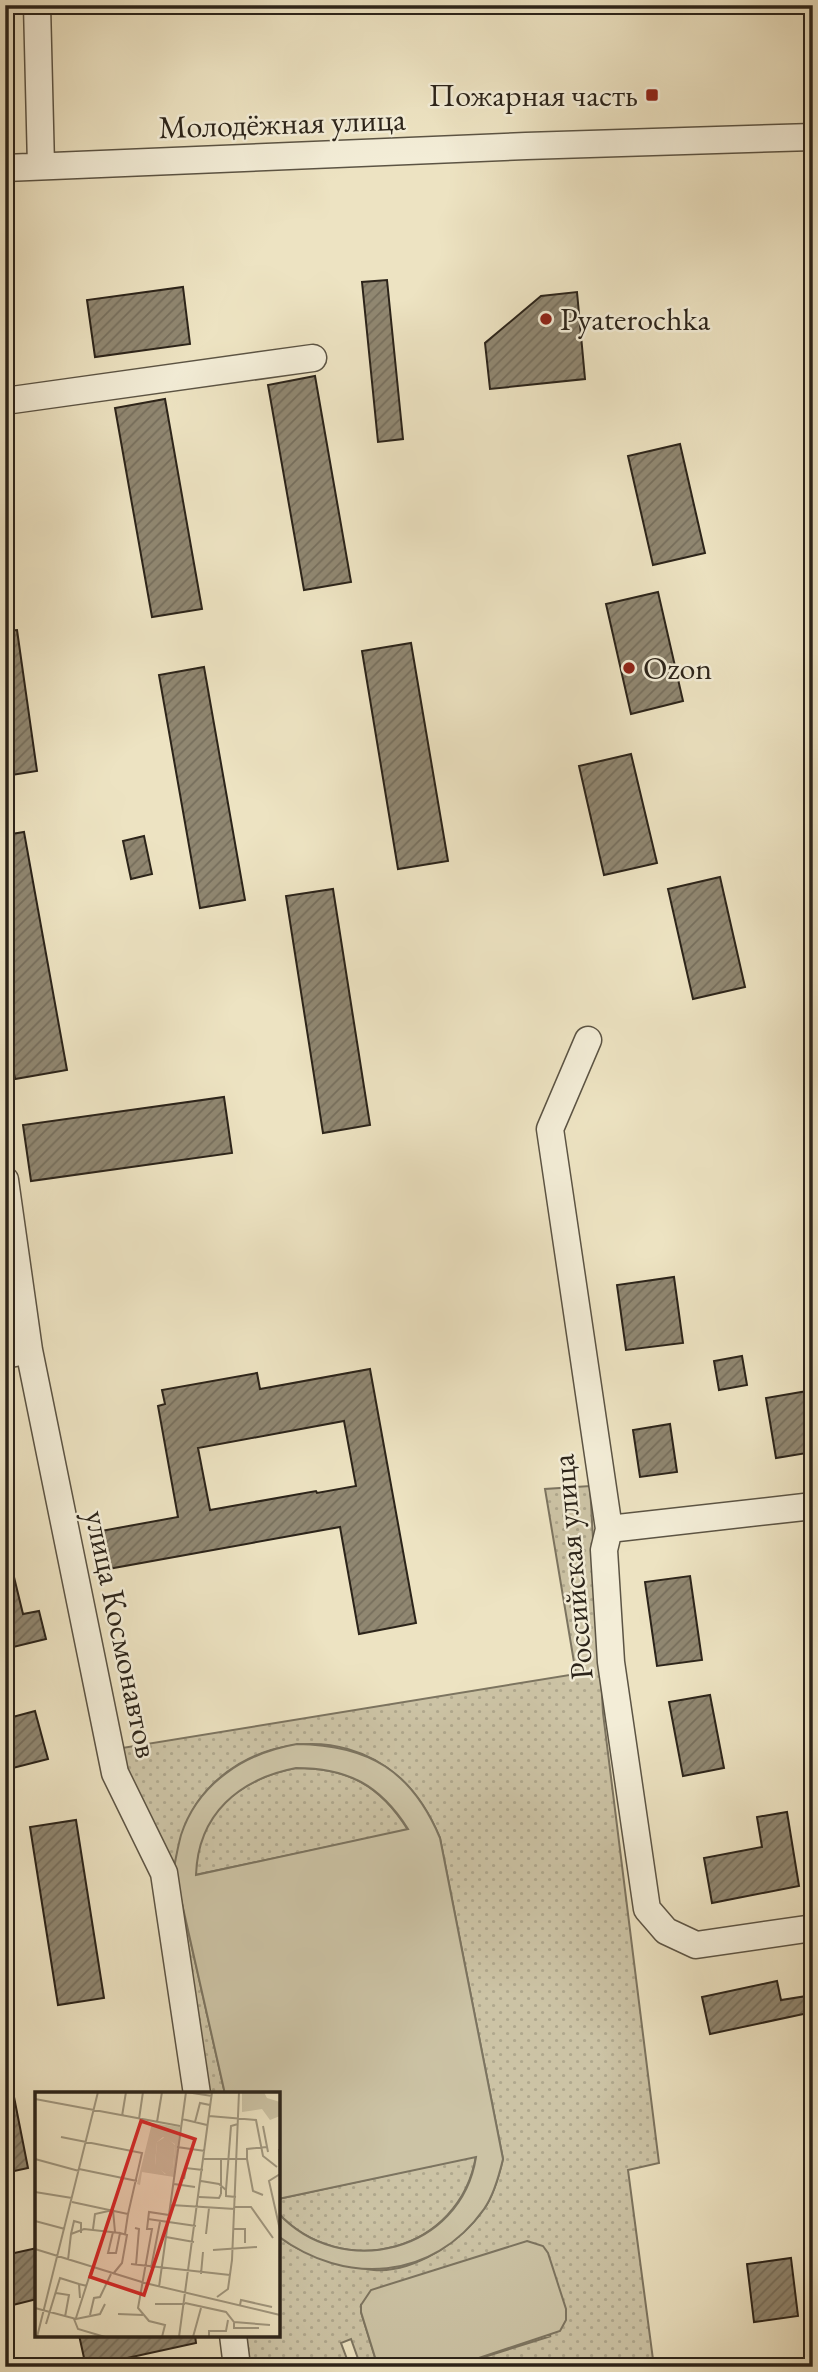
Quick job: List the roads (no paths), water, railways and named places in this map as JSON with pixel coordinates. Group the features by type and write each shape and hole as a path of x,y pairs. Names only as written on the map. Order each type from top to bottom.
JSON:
{"street":[{"path":"37,5 41,166"},
{"name":"Молодёжная улица","path":"5,168 526,145 813,137"},
{"path":"5,401 313,358"},
{"name":"Российская улица","path":"588,1040 550,1129 609,1529 604,1549 611,1662 647,1909 666,1931 696,1945 813,1928"},
{"name":"улица Космонавтов","path":"5,1180 17,1353 115,1773 164,1873 197,2092"},
{"path":"609,1529 813,1506"},
{"path":"233,2337 237,2367"}],"place":[{"name":"Пожарная часть","path":"652,95"},
{"name":"Pyaterochka","path":"546,319"},
{"name":"Ozon","path":"629,668"}]}
